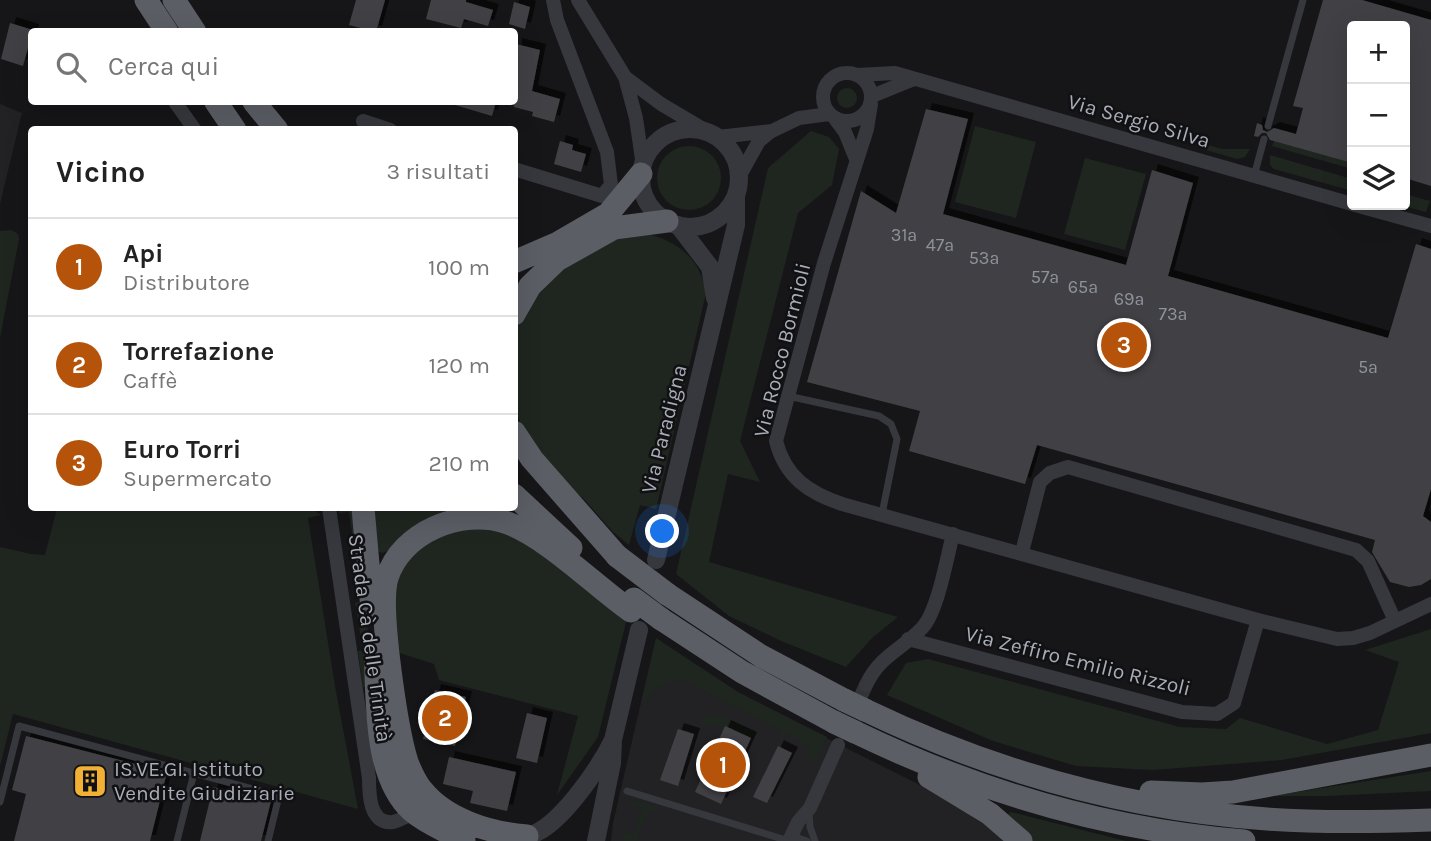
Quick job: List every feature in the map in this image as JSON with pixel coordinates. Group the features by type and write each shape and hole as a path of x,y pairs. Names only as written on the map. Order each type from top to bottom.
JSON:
{"highway":[{"path":"146,0 164,28"},
{"path":"256,105 273,126"},
{"path":"231,115 254,126"},
{"path":"518,259 558,243 608,214 642,170"},
{"path":"518,307 530,286 557,261 614,229 673,223"},
{"path":"518,438 532,459 617,556"},
{"path":"518,467 617,556 667,594 761,656 854,705 956,750 1041,779 1129,801 1222,815 1299,821 1431,820"},
{"path":"518,499 645,618"},
{"path":"363,511 380,731 393,785 406,804 518,839"},
{"path":"464,841 426,809 408,764 400,732 390,661 384,590 391,568 404,550 430,530 456,520 484,518 504,522 540,541 645,618 699,645 845,732 982,808 1021,841"},
{"path":"845,732 969,780 1054,808 1156,830 1244,841"},
{"path":"1041,779 1135,791 1202,794 1268,786 1431,755"}],"street":[{"path":"518,170 602,196 611,185 607,152 557,20 554,0"},
{"name":"Via Paradigna","path":"578,0 625,77 636,118 643,193 653,209 673,223 710,267 716,309"},
{"name":"Via Sergio Silva","path":"858,75 894,73 1347,202"},
{"path":"740,175 759,141 772,131 799,118 832,117 844,122 861,118 871,100 870,87 858,75 840,74 826,84 799,118"},
{"name":"Via Paradigna","path":"625,77 661,104 714,135 729,148 740,175 736,197 736,225 656,560"},
{"path":"871,100 914,79"},
{"path":"826,84 822,100 845,132 856,159"},
{"name":"Via Rocco Bormioli","path":"871,100 867,129 824,263 776,442 780,459 808,489 830,500 1258,620 1337,639 1353,638 1431,604"},
{"path":"177,105 192,126"},
{"path":"363,121 378,126"},
{"path":"642,170 649,151 661,139 676,131 693,129 714,135 772,131"},
{"path":"673,223 696,226 712,222 726,212 736,197"},
{"name":"Via Sergio Silva","path":"1374,210 1431,226"},
{"path":"1022,552 1040,481 1050,473 1068,467 1356,550 1368,561 1395,621"},
{"name":"Strada Cà delle Trinità","path":"329,511 369,775 369,798 378,817 390,822 426,809"},
{"path":"866,685 878,666 924,626 934,606 953,534"},
{"path":"596,841 612,763 614,737 645,618"},
{"name":"Via Zeffiro Emilio Rizzoli","path":"908,639 1182,712 1217,714 1234,703 1258,620"},
{"path":"791,839 798,822 810,808 845,732"},
{"path":"518,839 544,830 561,812 591,774 614,737"},
{"name":"Strada Cà delle Trinità","path":"369,775 376,784 393,785"},
{"path":"518,839 544,837 556,841"}],"lane":[{"path":"1268,126 1303,0"},
{"path":"1254,176 1264,139"},
{"path":"788,396 879,416 891,425 897,439 882,514"},
{"path":"0,803 19,726 279,796 268,841"},
{"path":"177,841 194,773"},
{"path":"627,791 791,839 807,841"},
{"path":"810,808 809,825 815,841"}],"shaded area":[{"path":"847,88 854,91 857,98 854,105 847,108 840,105 837,98 840,91"},
{"path":"0,104 22,113 0,204"},
{"path":"975,126 1036,142 1016,218 955,202"},
{"path":"811,131 829,137 839,149 832,185 798,213 740,441 760,482 728,474 709,562 898,617 872,638 846,667 781,641 729,616 676,574 768,168"},
{"path":"1274,141 1347,162 1347,168 1272,146"},
{"path":"1201,143 1222,149 1250,149 1245,157 1237,159 1199,148"},
{"path":"689,146 707,152 715,160 721,178 715,196 707,204 689,210 671,204 663,196 657,178 663,160 671,152"},
{"path":"1270,155 1347,178 1347,190 1274,169 1270,165"},
{"path":"1085,158 1146,174 1125,250 1064,234"},
{"path":"1410,195 1430,201 1426,212 1410,208"},
{"path":"12,230 18,234 19,239 0,338 0,231"},
{"path":"645,233 668,241 693,261 699,270 706,293 656,509 640,505 629,545 613,532 584,499 560,479 522,427 518,416 520,319 547,278 607,241"},
{"path":"56,511 315,511 321,515 308,518 358,809 13,714 0,766 0,547 45,555"},
{"path":"357,511 367,614 370,687 363,687 358,651 363,650 355,603 362,601 349,512 339,513"},
{"path":"370,511 507,512 382,553 377,551"},
{"path":"455,526 513,532 629,619 626,622 598,737 557,795 578,716 439,680 434,664 400,653 395,641 392,606 402,560"},
{"path":"1431,629 1431,733 1282,760 1153,770 1076,766 993,741 887,695 906,663 928,659 1180,727 1226,729 1240,718 1327,744 1378,730 1399,662 1365,650"},
{"path":"656,638 717,680 760,705 958,804 1010,841 611,841"},
{"path":"656,638 738,692 827,737 815,763 810,761 809,748 804,743 687,682 668,682 642,699"},
{"path":"717,714 755,733 756,739 721,726 703,726 701,720"},
{"path":"1431,771 1431,791 1271,796"},
{"path":"634,800 657,807 656,811 650,809 636,841 624,841 624,832 634,835 643,807 633,804"},
{"path":"1011,812 1126,841 1032,841 1006,815"}],"building":[{"path":"356,0 385,0 377,28 349,25"},
{"path":"431,0 466,0 493,10 488,26 464,19 461,28 426,19"},
{"path":"1323,0 1362,0 1431,20 1431,186 1410,180 1410,21 1347,21 1347,162 1270,140 1266,133 1254,136 1257,123 1267,132 1274,128 1296,134 1303,108 1293,106"},
{"path":"514,2 530,7 525,29 509,24"},
{"path":"10,23 28,28 28,48 23,66 1,59"},
{"path":"518,44 540,50 532,91 560,99 554,122 532,116 533,112 514,107 518,105"},
{"path":"455,105 495,105 492,116"},
{"path":"926,109 968,119 943,214 1126,265 1152,170 1193,183 1168,276 1388,338 1416,244 1431,249 1431,489 1423,516 1431,522 1431,579 1421,585 1409,587 1390,582 1372,552 1375,540 1037,445 1025,484 909,451 920,411 807,382 861,191 896,213"},
{"path":"560,141 573,145 572,150 586,154 581,172 554,164"},
{"path":"435,690 466,697 455,746 423,739"},
{"path":"527,713 547,718 537,763 516,758"},
{"path":"725,726 751,738 721,804 695,792"},
{"path":"678,729 694,734 678,786 660,780"},
{"name":"IS.VE.GI. Istituto Vendite Giudiziarie","path":"26,736 167,772 150,841 14,841 26,794 12,790"},
{"path":"778,746 792,753 767,803 753,797"},
{"path":"449,757 516,772 507,811 470,803 473,791 443,784"},
{"path":"213,787 271,801 261,841 200,841"}],"tunnel":[{"path":"843,735 866,685"}],"place":[{"name":"Euro Torri","path":"1124,345"},
{"name":"Torrefazione","path":"445,718"},
{"name":"Api","path":"723,765"},
{"name":"IS.VE.GI. Istituto Vendite Giudiziarie","path":"90,781"}]}
